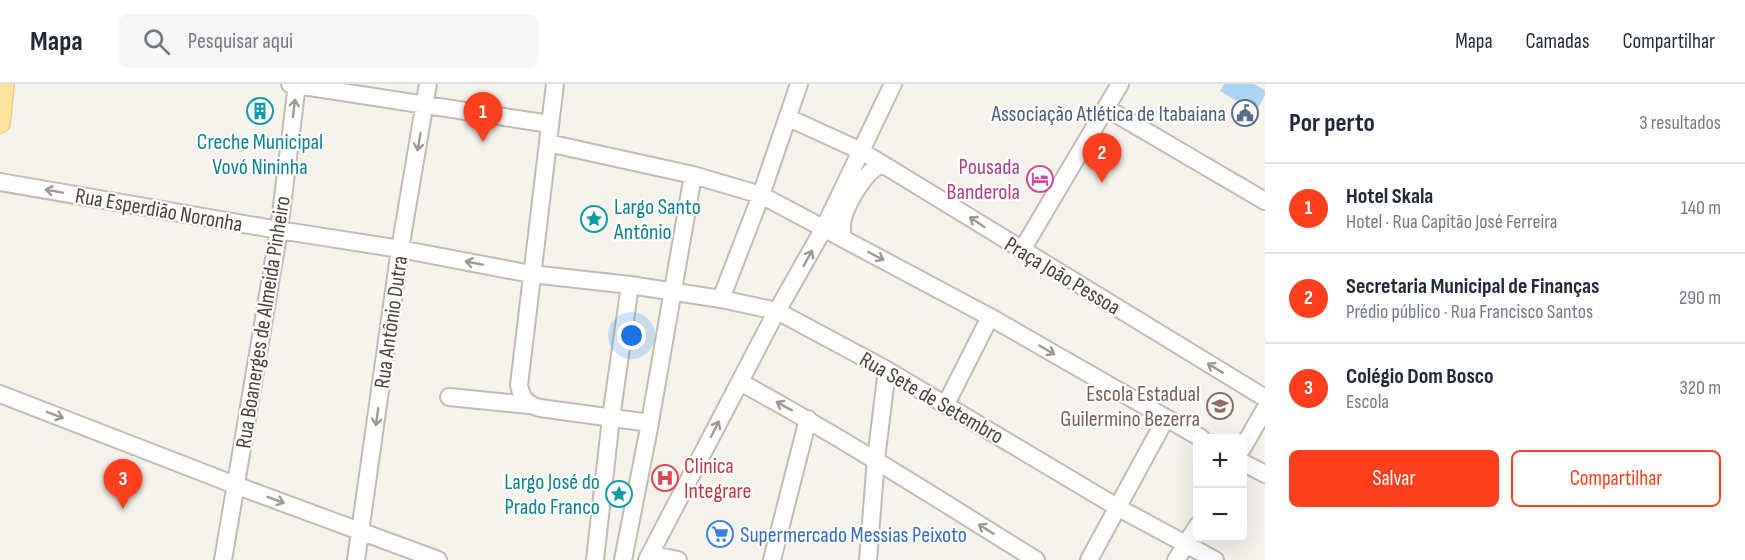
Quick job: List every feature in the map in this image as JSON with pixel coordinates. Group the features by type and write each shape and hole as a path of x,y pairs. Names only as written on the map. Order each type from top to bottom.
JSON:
{"main road":[{"path":"0,123 4,84"}],"street":[{"path":"294,84 550,124"},
{"name":"Rua Boanerges de Almeida Pinheiro","path":"223,560 279,230 294,84"},
{"name":"Rua Antônio Dutra","path":"357,560 400,249 428,84"},
{"path":"526,403 519,385 555,84"},
{"path":"721,298 761,195 799,84"},
{"path":"678,560 649,557 777,311 824,228 893,84"},
{"path":"1022,250 1120,84"},
{"path":"1106,108 1265,201"},
{"name":"Praça João Pessoa","path":"789,118 882,164 1265,398"},
{"path":"548,143 693,175 761,195 990,317 1194,434"},
{"path":"843,238 842,220 846,211 866,175 882,164"},
{"path":"623,560 650,423 693,175"},
{"name":"Rua Esperdião Noronha","path":"0,182 400,249 531,274"},
{"path":"531,274 630,285 611,418 595,560"},
{"name":"Rua Sete de Setembro","path":"630,285 721,298 777,311 887,370 1117,507 1215,560"},
{"path":"946,404 990,317"},
{"path":"868,560 876,459 887,370"},
{"path":"740,382 876,459 1036,560"},
{"path":"0,394 235,485 438,560"},
{"path":"449,397 526,403 650,423"},
{"path":"1247,440 1265,409"},
{"path":"1089,560 1166,418"},
{"path":"772,560 808,419"},
{"path":"1247,465 1265,474"},
{"path":"1176,560 1193,532"}],"water":[{"path":"1224,84 1254,84 1265,90 1265,95 1256,112 1220,91"}],"place":[{"name":"Creche Municipal Vovó Nininha","path":"260,111"},
{"name":"Associação Atlética de Itabaiana","path":"1245,113"},
{"name":"Hotel Skala","path":"483,142"},
{"name":"Pousada Banderola","path":"1040,179"},
{"name":"Secretaria Municipal de Finanças","path":"1102,183"},
{"name":"Largo Santo Antônio","path":"594,219"},
{"name":"Escola Estadual Guilermino Bezerra","path":"1220,406"},
{"name":"Clinica Integrare","path":"665,478"},
{"name":"Largo José do Prado Franco","path":"619,494"},
{"name":"Colégio Dom Bosco","path":"123,509"},
{"name":"Supermercado Messias Peixoto","path":"720,534"}]}
